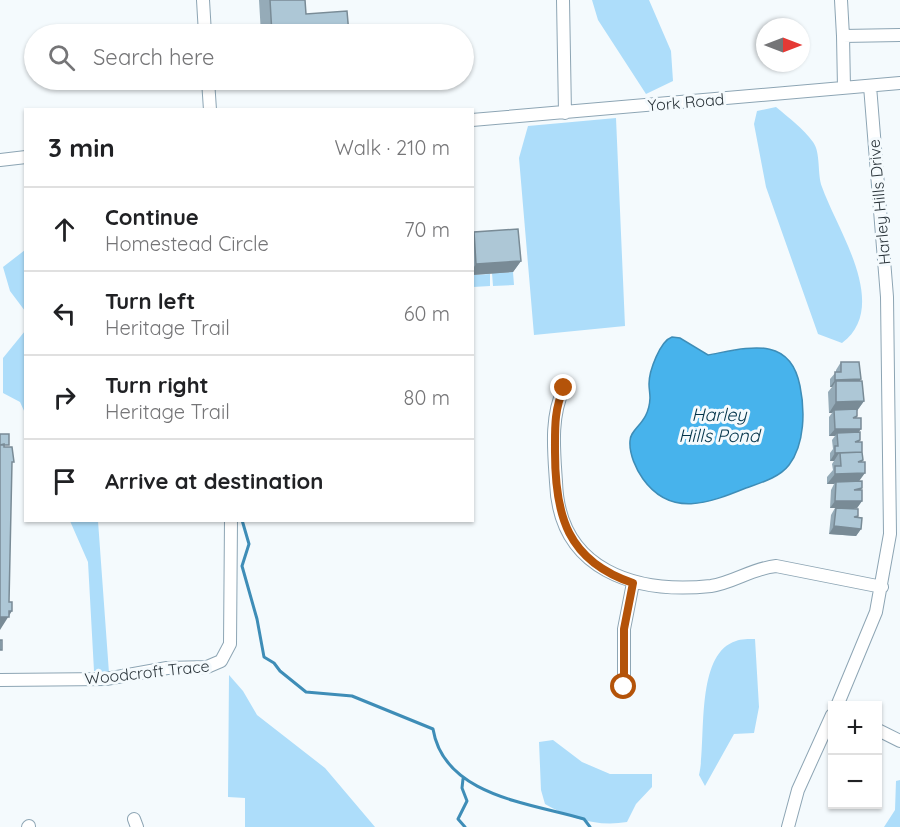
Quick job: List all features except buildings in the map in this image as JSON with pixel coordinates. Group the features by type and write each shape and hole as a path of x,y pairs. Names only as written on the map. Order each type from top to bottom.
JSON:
{"street":[{"path":"202,0 204,24"},
{"path":"563,0 566,113"},
{"path":"841,0 844,88"},
{"path":"843,36 900,35"},
{"name":"York Road","path":"474,120 900,83"},
{"name":"Harley Hills Drive","path":"839,701 864,645 882,587 890,527 888,317 870,86"},
{"path":"209,90 210,108"},
{"path":"0,160 24,157"},
{"path":"564,388 555,415 556,490 563,519 573,538 591,560 606,571 633,583 649,586 711,586 759,569 776,566 882,587"},
{"name":"Woodcroft Trace","path":"0,680 106,679 167,668 207,667 224,658 230,644 231,522"},
{"path":"624,687 624,629 633,583"},
{"path":"788,827 798,790 828,724"},
{"path":"882,732 900,741"}],"shaded area":[{"path":"592,0 649,0 671,51 673,81 646,94 598,20"},
{"path":"776,107 796,123 813,142 822,187 856,267 861,289 862,309 856,327 842,343 818,334 766,187 754,124 757,111"},
{"path":"616,118 625,326 534,335 519,158 528,126"},
{"path":"24,251 24,310 10,291 3,267"},
{"path":"513,272 514,285 493,286 492,273"},
{"path":"490,274 490,286 474,287 474,275"},
{"path":"24,332 24,411 20,402 3,393 3,358"},
{"path":"70,522 98,522 109,673 94,671 88,562"},
{"path":"755,639 759,707 754,733 734,734 705,786 699,775 708,680 714,663 723,649 736,641"},
{"path":"229,675 243,691 257,715 325,768 375,827 245,827 245,798 228,797"},
{"path":"553,740 582,762 610,774 652,774 652,787 636,804 627,822 606,823 585,820 564,814 545,804 541,790 539,742"},
{"path":"900,780 900,827 884,827 895,810 896,781"}],"water":[{"name":"Harley Hills Pond","path":"672,337 680,338 708,355 765,348 777,351 787,358 795,369 800,386 803,416 798,447 785,470 769,480 732,494 691,504 666,499 654,491 643,479 632,456 631,436 649,407 649,378 653,364 663,344"}],"waterway":[{"path":"243,522 249,544 242,566 257,619 264,657 306,692 352,696 433,729 440,751 454,769 471,783 515,801 584,819 590,827"},
{"path":"463,779 462,788 467,801 458,819 465,827"}],"route":[{"path":"564,388 555,415 556,490 559,508 573,538 584,553 606,571 633,583 624,629 624,687"}]}
